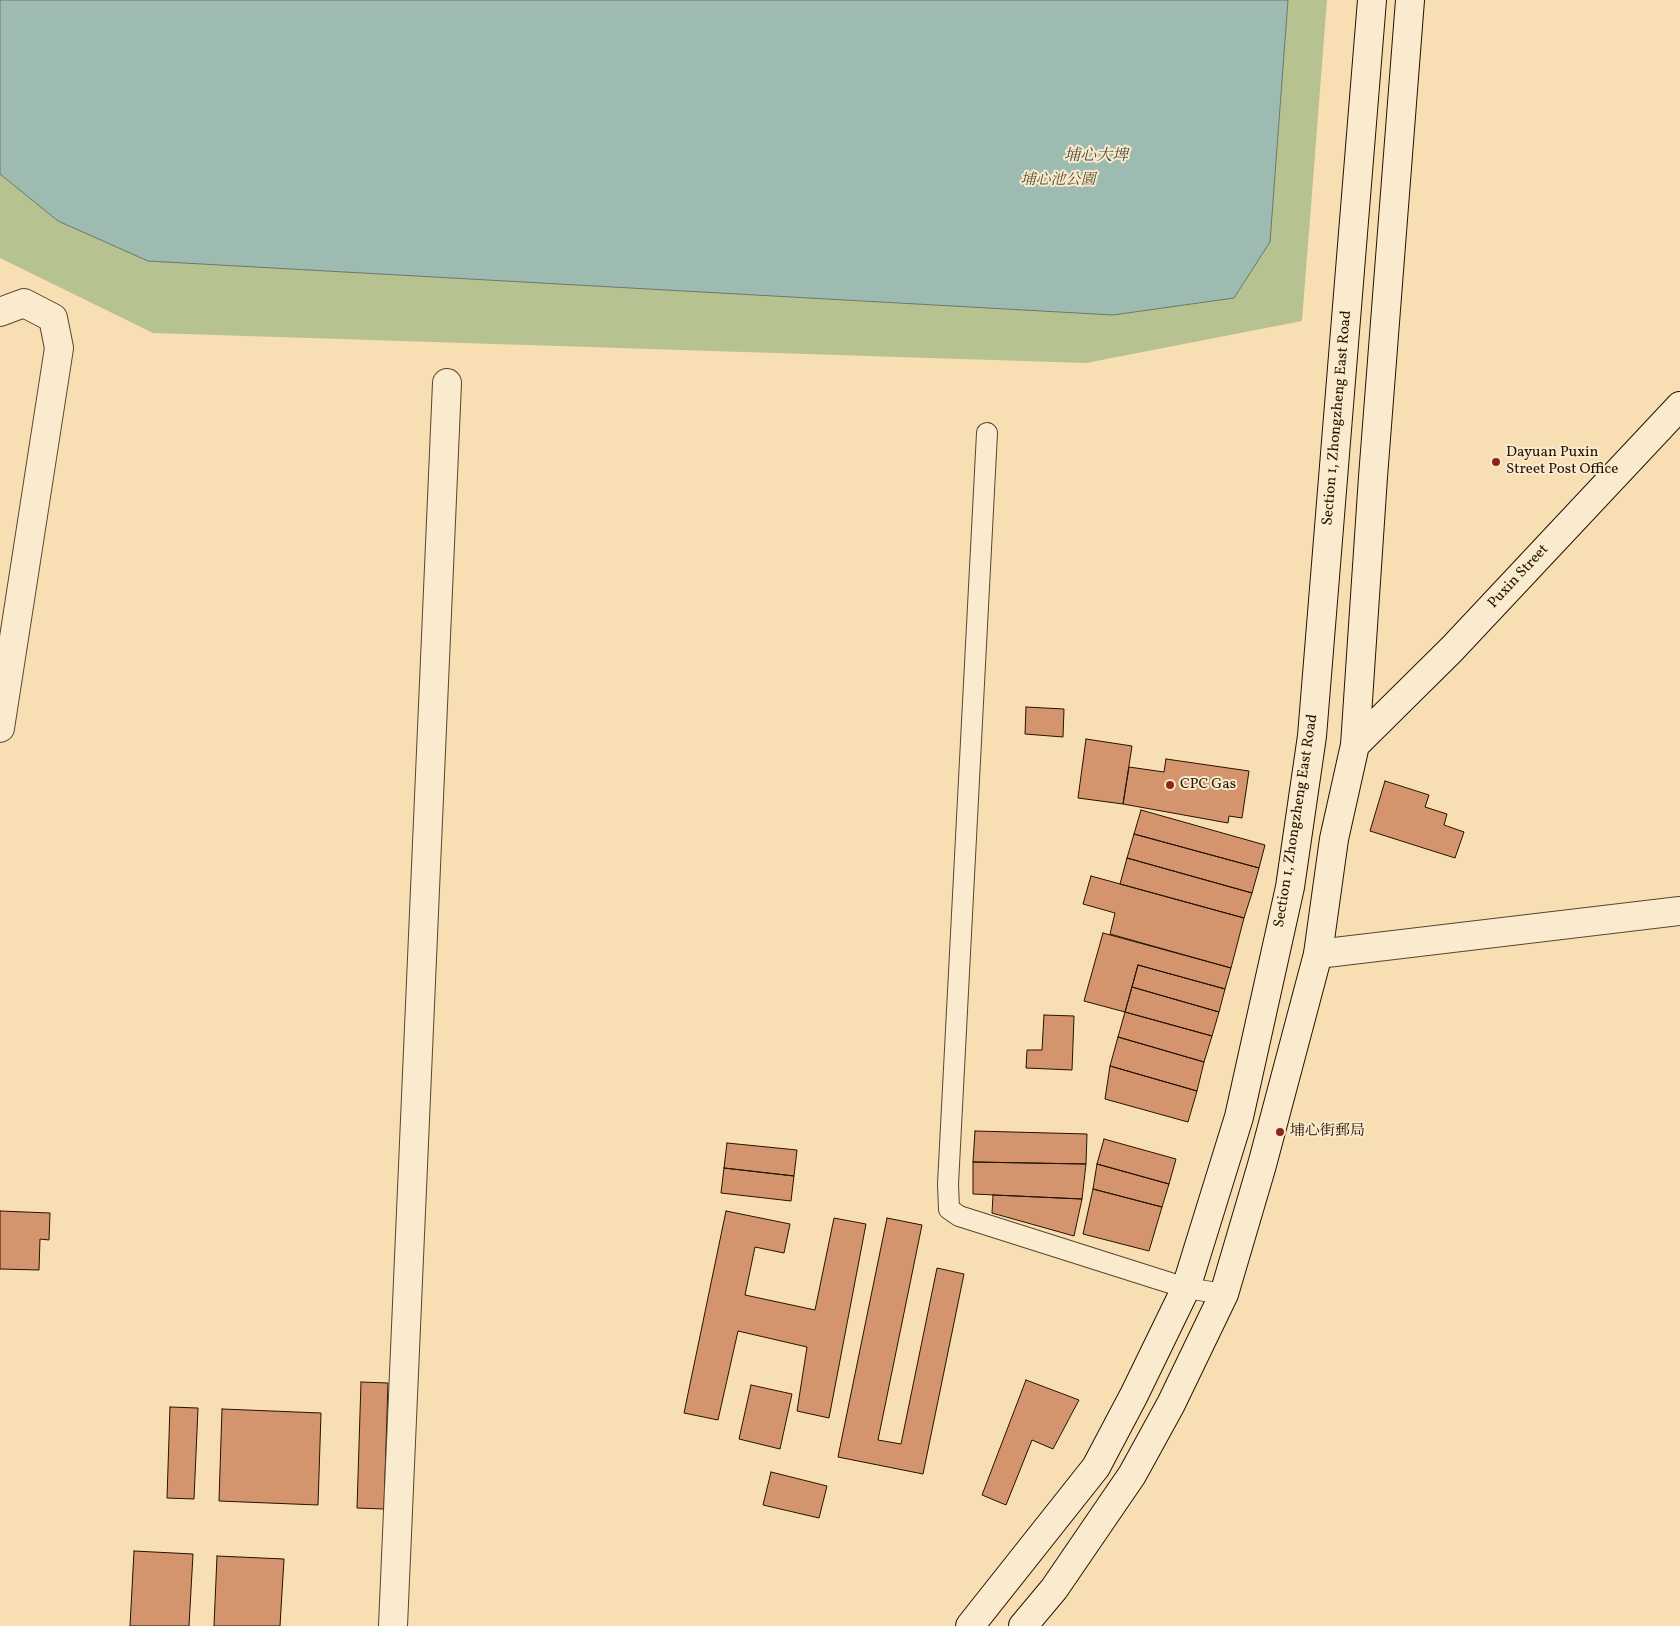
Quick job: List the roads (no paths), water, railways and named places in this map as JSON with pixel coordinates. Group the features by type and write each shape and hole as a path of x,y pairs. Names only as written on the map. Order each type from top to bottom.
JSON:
{"main road":[{"name":"Section 1, Zhongzheng East Road","path":"970,1626 1096,1467 1134,1395 1186,1288 1239,1117 1290,887 1312,736 1372,0"},
{"path":"1023,1626 1054,1589 1132,1476 1171,1404 1224,1294 1262,1166 1318,954 1334,839 1355,745 1373,477 1410,0"},
{"path":"0,312 24,303 54,318 59,348 0,728"},
{"path":"393,1626 447,383"},
{"name":"Puxin Street","path":"1355,745 1452,649 1680,406"},
{"path":"1312,736 1355,745"},
{"path":"1318,954 1680,911"}],"lane":[{"path":"987,433 948,1184 949,1208 959,1216 1186,1288 1224,1294"}],"water":[{"name":"埔心大埤","path":"0,0 1288,0 1270,242 1234,298 1113,315 148,261 58,221 0,174"}],"place":[{"name":"Dayuan Puxin Street Post Office","path":"1496,462"},
{"name":"CPC Gas","path":"1170,785"},
{"name":"埔心街郵局","path":"1280,1132"}],"park label":[{"name":"埔心池公園","path":"1058,181"}]}
